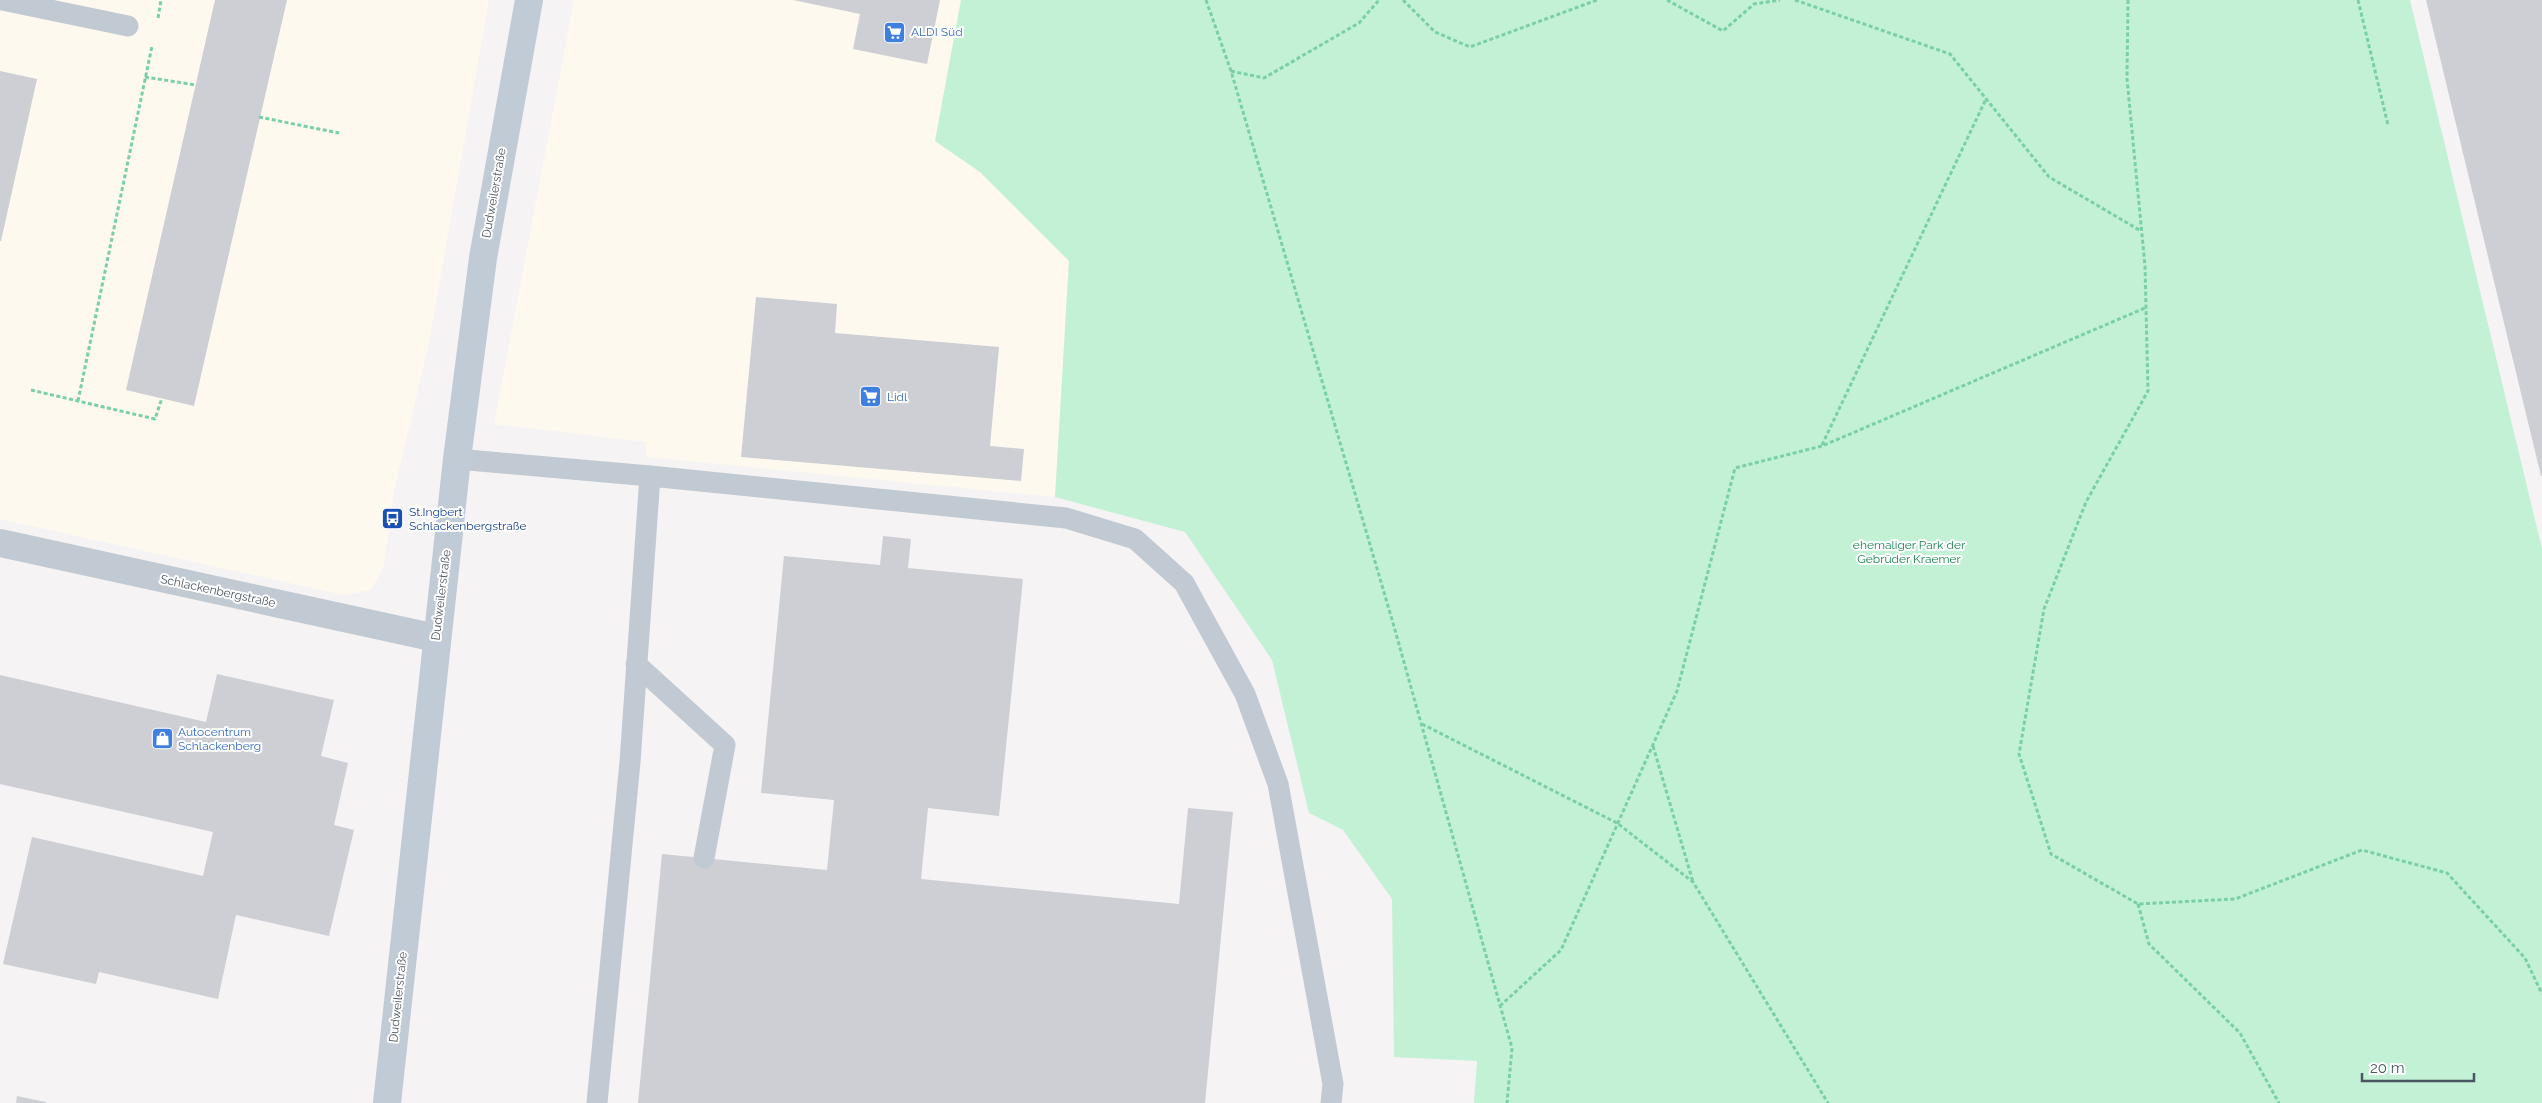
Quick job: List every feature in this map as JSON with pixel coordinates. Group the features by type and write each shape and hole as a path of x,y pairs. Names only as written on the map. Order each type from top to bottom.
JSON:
{"main road":[{"name":"Dudweilerstraße","path":"387,1103 436,638 457,459 483,258 528,0"}],"street":[{"name":"Schlackenbergstraße","path":"0,543 436,638"}],"lane":[{"path":"2,0 128,26"},
{"path":"457,459 650,476 1066,518 1135,538 1184,583 1245,694 1278,784 1333,1084 1331,1103"},
{"path":"598,1103 630,762 650,476"},
{"path":"636,664 725,745 704,858"}],"path":[{"path":"157,23 162,0"},
{"path":"1206,0 1232,72 1421,724 1512,1048 1507,1103"},
{"path":"1232,72 1264,78 1359,23 1379,0"},
{"path":"1404,0 1435,32 1470,47 1597,0"},
{"path":"1667,0 1723,31 1754,4 1780,0"},
{"path":"1795,0 1950,54 2049,177 2141,232"},
{"path":"2128,0 2127,79 2141,232 2146,308 2148,391 2086,502 2044,610 2019,754 2051,854 2138,904 2235,898 2362,850 2447,873 2525,958 2542,994"},
{"path":"2358,0 2388,125"},
{"path":"78,401 153,40"},
{"path":"145,76 196,85"},
{"path":"1822,446 1986,100"},
{"path":"259,117 339,133"},
{"path":"1500,1006 1561,950 1677,691 1735,468 1822,446 2146,308"},
{"path":"31,390 155,419 162,398"},
{"path":"1421,724 1617,823 1693,882"},
{"path":"1652,745 1693,882 1828,1103"},
{"path":"2138,904 2150,944 2240,1033 2279,1103"}],"shaded area":[{"path":"0,0 489,0 429,343 394,491 384,566 371,590 343,595 0,519"},
{"path":"574,0 961,0 935,141 980,172 1069,261 1055,497 646,457 646,442 494,424"}],"green space":[{"name":"ehemaliger Park der Gebrüder Kraemer","path":"961,0 2410,0 2542,549 2542,1103 1474,1103 1477,1061 1394,1057 1392,899 1343,830 1309,813 1272,660 1185,532 1055,497 1069,261 980,172 935,141"}],"building":[{"path":"215,0 287,0 194,406 126,390"},
{"name":"ALDI Süd","path":"793,0 940,0 927,64 853,49 860,14"},
{"path":"2426,0 2542,0 2542,476 2541,476"},
{"path":"0,71 37,79 1,241 0,241"},
{"name":"Lidl","path":"756,297 837,304 835,333 999,347 990,446 1024,449 1021,481 741,457"},
{"path":"883,536 911,539 908,568 1023,579 999,816 928,808 921,879 1179,904 1188,808 1233,812 1205,1103 638,1103 662,854 827,870 834,800 761,793 784,556 880,565"},
{"path":"217,674 334,700 321,756 348,763 334,825 354,830 329,936 236,915 218,999 99,972 96,984 3,964 32,837 203,876 213,832 0,784 0,675 206,722"},
{"path":"17,1096 46,1102 46,1103 16,1103"}],"place":[{"name":"ALDI Süd","path":"895,32"},
{"name":"Lidl","path":"871,397"},
{"name":"St.Ingbert Schlackenbergstraße","path":"393,519"},
{"name":"Autocentrum Schlackenberg","path":"162,739"}]}
